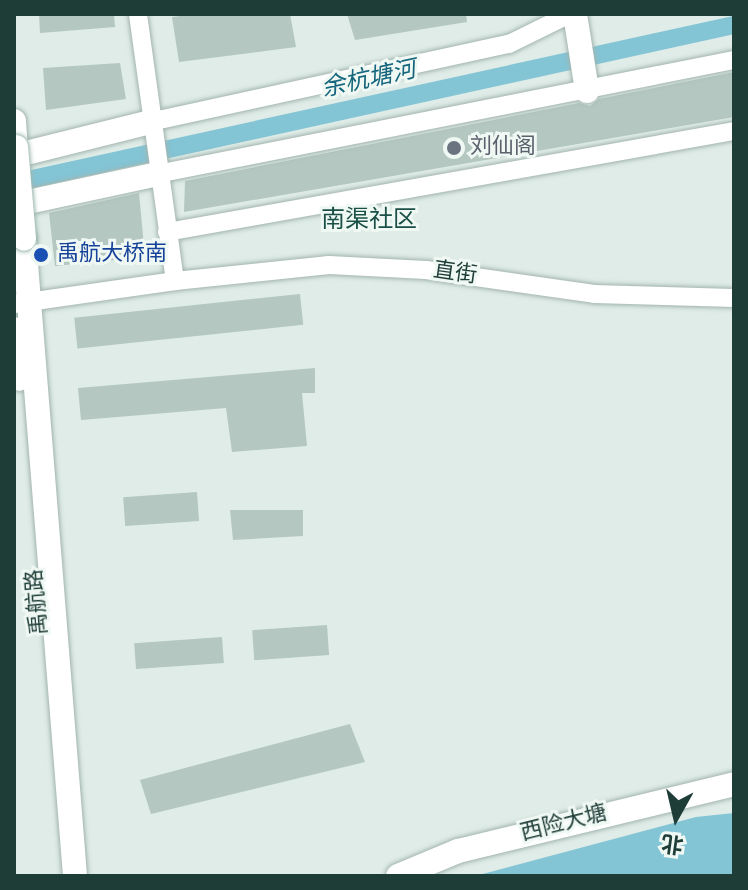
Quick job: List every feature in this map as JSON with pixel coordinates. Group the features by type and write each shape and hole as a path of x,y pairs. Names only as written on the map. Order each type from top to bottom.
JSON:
{"main road":[{"path":"574,16 587,91"},
{"path":"14,121 24,239 22,303 26,361 75,876"},
{"path":"15,152 150,122"},
{"path":"14,205 156,171"},
{"name":"禹航路","path":"14,329 26,361 60,876"},
{"name":"西险大塘","path":"398,876 458,851 734,784"}],"street":[{"path":"138,14 156,171 175,281"},
{"path":"150,122 509,44 574,16"},
{"path":"156,171 587,91 734,60"},
{"path":"167,232 734,131"},
{"name":"直街","path":"22,303 175,281 329,265 426,270 594,294 734,298"}],"water":[{"path":"734,813 734,876 475,876 696,817"}],"building":[{"path":"39,14 114,14 115,27 40,33"},
{"path":"290,14 296,47 179,62 172,17"},
{"path":"347,14 466,14 467,22 355,40"},
{"path":"120,63 126,99 46,110 43,68"},
{"path":"734,72 734,117 184,212 185,181 579,103 590,106 599,99"},
{"path":"139,193 145,257 55,266 49,213"},
{"path":"300,294 303,325 77,349 74,318"},
{"path":"315,368 315,393 302,393 307,446 232,452 226,408 81,420 78,388"},
{"path":"197,492 199,521 125,526 123,497"},
{"path":"230,510 303,510 303,536 233,540"},
{"path":"327,625 329,655 254,660 252,630"},
{"path":"222,637 224,663 136,669 134,643"},
{"path":"350,724 365,762 151,814 140,780"}],"waterway":[{"name":"余杭塘河","path":"14,183 734,25"}],"place":[{"name":"刘仙阁","path":"454,148"},
{"name":"禹航大桥南","path":"41,255"}],"district":[{"name":"南渠社区","path":"369,222"}]}
